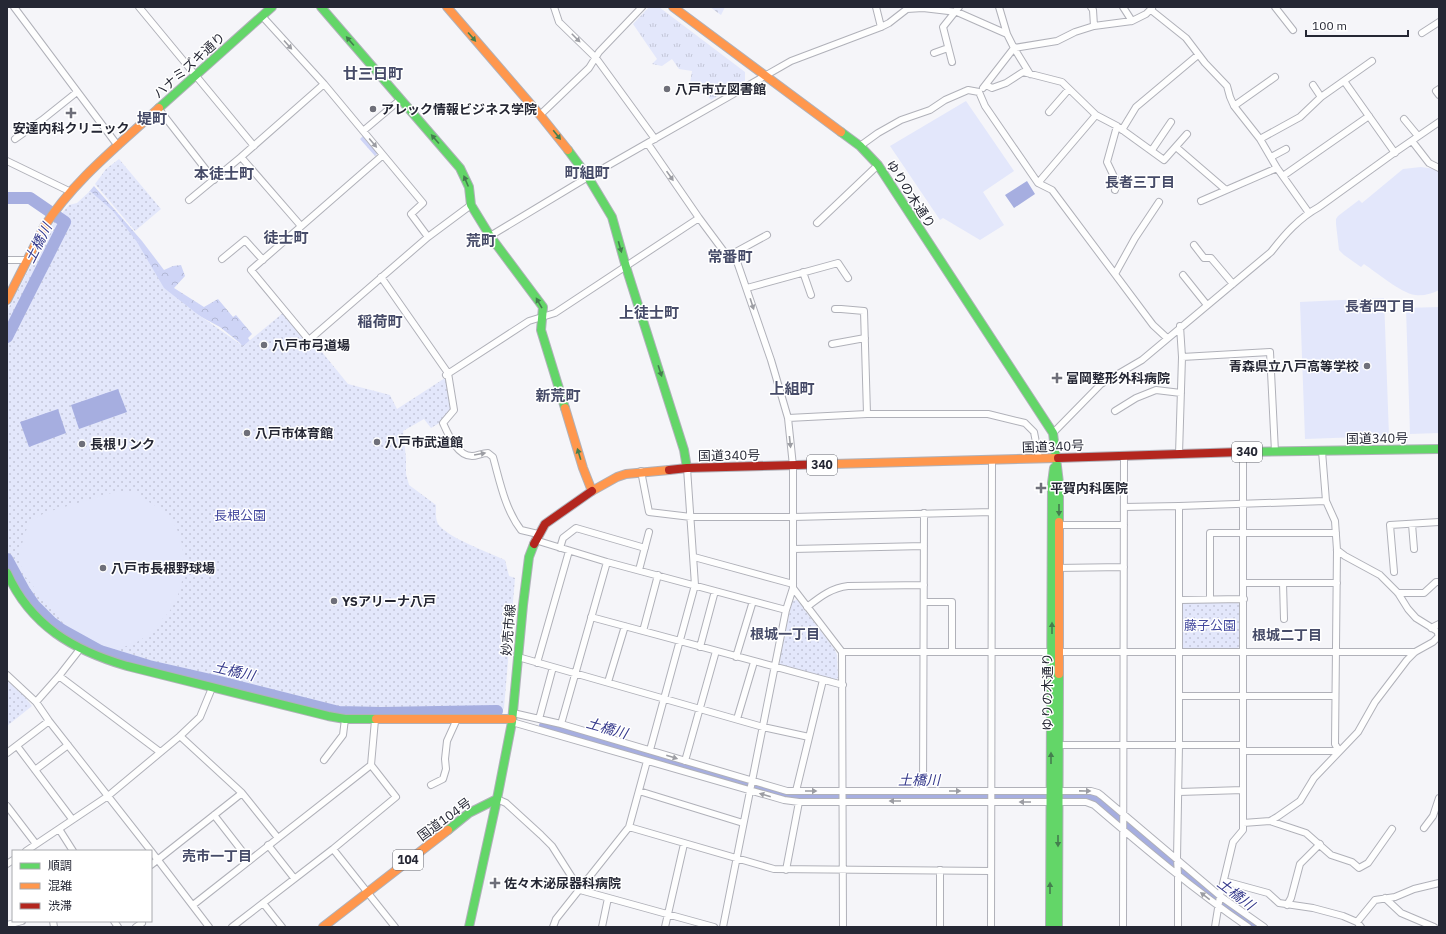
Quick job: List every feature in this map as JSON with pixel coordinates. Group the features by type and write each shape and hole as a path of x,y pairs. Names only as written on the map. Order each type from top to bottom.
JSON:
{"main road":[{"name":"ハナミズキ通り","path":"7,300 51,216 71,192 92,169 158,108 272,7"},
{"path":"321,7 460,168 469,187 471,206 490,236 543,307 541,330 583,468 592,491"},
{"path":"447,7 570,152 612,217 626,267 684,450 687,468"},
{"name":"ゆりの木通り","path":"673,7 860,146 878,165 1054,433 1059,483 1055,651 1058,927"},
{"name":"国道340号","path":"592,491 617,477 626,474 641,471 687,468 1243,452 1439,449"},
{"name":"ゆりの木通り","path":"1056,458 1052,484 1056,568"},
{"name":"妙売市線","path":"497,800 512,718 529,556 536,537 546,524 592,491"},
{"path":"7,574 20,598 35,616 63,639 102,659 212,688 344,719 512,718"},
{"name":"ゆりの木通り","path":"1055,651 1059,745 1056,791"},
{"path":"469,927 497,800"},
{"name":"国道104号","path":"323,927 469,813 497,800"},
{"name":"ゆりの木通り","path":"1050,927 1056,802"}],"street":[{"path":"14,7 118,146"},
{"path":"139,7 254,146"},
{"path":"554,7 559,22 596,58 656,139"},
{"path":"540,115 589,68 599,52 642,7"},
{"path":"876,7 881,27"},
{"path":"999,7 1007,34 1030,74"},
{"path":"1091,7 1093,10 1094,26"},
{"path":"1123,7 1132,21"},
{"path":"1275,7 1293,30"},
{"path":"979,92 1014,48 1057,41 1075,32 1094,26 1132,21 1146,14 1152,8 1186,38 1198,55 1227,86 1234,106 1260,139 1277,168 1309,213"},
{"path":"490,236 765,75 791,61 881,27 889,23 902,9 958,9 1007,34"},
{"path":"952,62 942,27 958,9"},
{"path":"262,16 324,84 423,203 411,214 428,237"},
{"path":"1422,33 1439,22"},
{"path":"934,53 948,48"},
{"path":"1115,190 1117,183 1107,162 1120,128 1136,107 1198,55"},
{"path":"1260,139 1300,117 1322,97 1372,61"},
{"path":"986,85 992,88 1006,83 1023,72 1062,82 1096,115 1120,128 1164,160 1187,134"},
{"path":"1234,106 1275,77"},
{"path":"1344,81 1395,153"},
{"path":"189,200 254,146 324,84"},
{"path":"1313,85 1322,97"},
{"path":"1439,89 1436,91 1439,95"},
{"path":"860,146 878,133 901,120 930,110 945,100 968,90 979,92"},
{"path":"1049,112 1069,90"},
{"path":"15,139 77,92"},
{"path":"979,92 985,106 1038,183 1052,190 1153,325 1166,338"},
{"path":"363,132 401,99"},
{"path":"158,108 214,180"},
{"path":"1038,183 1096,115"},
{"path":"1283,176 1369,116"},
{"path":"1404,119 1418,136"},
{"path":"1152,150 1171,122"},
{"path":"1054,433 1100,384 1142,360 1180,326 1271,252 1287,231 1309,213 1418,136 1438,124"},
{"path":"1412,141 1429,163 1439,168"},
{"path":"648,144 698,218 725,253 734,253 767,235"},
{"path":"1176,147 1226,190"},
{"path":"1271,157 1286,149"},
{"path":"383,155 251,270 309,340 428,237 471,206"},
{"path":"241,157 301,226"},
{"path":"7,161 71,192"},
{"path":"817,223 878,165"},
{"path":"1201,201 1277,168"},
{"path":"1115,274 1135,238 1159,202"},
{"path":"446,374 529,322 555,313 698,218"},
{"path":"222,259 244,240 263,260"},
{"path":"1194,245 1204,258 1211,258 1233,284"},
{"path":"723,927 786,610 793,586 793,466 788,418 747,288 734,253"},
{"path":"7,260 28,260"},
{"path":"747,288 838,263 848,278"},
{"path":"803,272 811,294"},
{"path":"1183,275 1207,305"},
{"path":"381,277 446,374 454,410 443,423 457,448 461,452 469,456 488,453 493,457 507,506 521,530 569,551 786,610"},
{"path":"835,309 841,308 864,311 867,414"},
{"path":"1179,454 1182,357 1180,326"},
{"path":"832,344 864,338"},
{"path":"1182,357 1270,352 1275,452"},
{"path":"1115,411 1136,398 1156,390 1181,393"},
{"path":"788,418 867,414 988,414 1025,423 1034,432 1039,458"},
{"path":"1322,451 1326,501 1335,521 1337,550 1335,744 1339,751"},
{"path":"1215,927 1220,896 1233,842 1243,830 1243,452"},
{"path":"1123,927 1124,456"},
{"path":"991,927 992,460"},
{"path":"650,750 695,585 687,468"},
{"path":"641,471 649,512 691,517 793,517 992,512"},
{"path":"1124,506 1179,506 1326,501"},
{"path":"1178,927 1179,506"},
{"path":"923,791 924,513"},
{"path":"1394,572 1390,525 1439,522"},
{"path":"1412,524 1414,549"},
{"path":"1059,525 1124,525"},
{"path":"560,548 563,538 576,528 645,548"},
{"path":"639,570 649,532"},
{"path":"1210,599 1210,533 1336,533"},
{"path":"793,549 924,546"},
{"path":"1270,821 1300,801 1314,778 1358,732 1375,702 1407,660 1415,652 1439,636 1437,631 1416,618 1408,609 1398,593 1380,575 1344,556 1337,550"},
{"path":"537,662 569,551"},
{"path":"694,557 793,586 807,607 842,652 843,927"},
{"path":"561,724 607,562"},
{"path":"1056,568 1124,567"},
{"path":"643,631 658,575"},
{"path":"1398,593 1424,593 1436,582 1439,582"},
{"path":"1244,583 1337,583"},
{"path":"1283,583 1284,619"},
{"path":"807,607 825,594 839,587 924,585"},
{"path":"700,647 716,591"},
{"path":"1179,600 1244,599"},
{"path":"736,657 753,601"},
{"path":"924,602 952,602 952,651"},
{"path":"591,617 842,685"},
{"path":"1431,628 1439,624"},
{"path":"608,682 625,626"},
{"path":"36,702 80,649"},
{"path":"685,761 716,651"},
{"path":"842,652 1415,652"},
{"path":"518,657 763,727 809,737"},
{"path":"737,719 754,662"},
{"path":"539,719 553,667"},
{"path":"7,675 36,702 49,721 150,850"},
{"path":"59,676 160,752"},
{"path":"796,791 823,680"},
{"path":"27,850 108,796 180,736 200,717 212,688"},
{"path":"1179,696 1335,696"},
{"path":"512,718 539,719 561,724 787,791 1091,791 1098,793 1220,896 1264,927"},
{"path":"512,718 647,761 784,800 799,802 1086,802 1094,805 1178,875 1248,927"},
{"path":"324,760 344,735 344,719"},
{"path":"431,785 443,779 446,769 445,759 447,741 457,719"},
{"path":"232,927 262,902 333,849 396,797 372,765 376,720"},
{"path":"7,754 49,721"},
{"path":"180,736 242,793 278,838"},
{"path":"35,770 68,745"},
{"path":"1059,745 1179,745 1339,751"},
{"path":"17,746 72,820"},
{"path":"553,927 556,919 629,827 647,761"},
{"path":"193,905 372,765"},
{"path":"1179,792 1243,790"},
{"path":"639,791 743,823"},
{"path":"152,864 242,793"},
{"path":"1424,828 1433,816 1439,798"},
{"path":"497,800 506,803 542,834 552,846 580,890 714,927"},
{"path":"786,870 799,802"},
{"path":"7,806 36,844"},
{"path":"214,815 250,860"},
{"path":"1243,822 1270,821 1306,833 1331,854 1352,862 1359,868 1368,863 1392,829"},
{"path":"629,827 774,869 991,871"},
{"path":"59,829 72,850"},
{"path":"665,927 684,844"},
{"path":"1287,905 1291,898 1300,864 1320,844"},
{"path":"268,845 294,878"},
{"path":"333,849 395,927"},
{"path":"152,852 209,927"},
{"path":"940,870 940,927"},
{"path":"1224,880 1268,893 1279,903 1313,908 1344,916 1359,925 1375,900 1395,897 1414,889 1439,883"},
{"path":"602,927 608,898"},
{"path":"1385,898 1401,913 1434,927"},
{"path":"262,902 282,927"},
{"path":"7,925 18,922"},
{"path":"136,927 142,923"}],"green space":[{"path":"649,7 659,7 745,72 745,81 711,100 707,95 698,93 690,83 692,71 679,69 672,59 662,66 652,64 657,59 633,24"},
{"path":"710,7 725,7 721,15"},
{"path":"966,101 1014,171 983,192 1004,225 980,240 943,218 940,220 890,146"},
{"path":"364,135 377,151 378,153 375,156 360,139"},
{"path":"119,159 161,209 135,231 95,184 106,169"},
{"path":"1421,167 1439,171 1439,290 1433,293 1415,295 1389,282 1364,264 1361,267 1344,255 1339,250 1336,219 1359,200 1362,203 1403,169"},
{"path":"94,186 142,241 164,270 173,266 181,265 185,276 174,288 204,307 218,299 233,317 236,315 252,334 248,338 262,359 249,356 240,343 220,327 194,313 162,288 89,192"},
{"name":"長根公園","path":"90,191 113,211 137,242 164,288 196,313 243,346 283,313 308,343 313,341 348,384 390,395 397,409 445,378 447,381 452,409 441,422 431,428 424,419 403,431 406,474 409,485 436,505 437,522 443,529 479,549 505,560 509,576 515,578 504,708 501,712 454,711 452,714 339,714 150,669 109,656 74,640 59,630 43,616 23,592 7,562 7,311 54,222 69,205 77,203"},
{"path":"1384,298 1389,436 1305,439 1300,302"},
{"path":"1439,307 1439,433 1410,434 1406,308"},
{"name":"八戸市長根野球場","path":"118,491 138,491 139,497 167,514 174,523 179,534 184,558 182,582 179,593 171,609 149,634 137,642 124,647 105,646 92,640 90,644 73,635 24,575 20,565 21,549 26,532 29,524 34,519 44,513"},
{"path":"797,600 835,650 837,655 838,678 835,680 781,666 779,664 792,601"},
{"name":"藤子公園","path":"1183,602 1237,602 1239,604 1239,647 1236,649 1181,648 1181,604"},
{"path":"7,681 24,696 32,706 7,726"}],"shaded area":[{"path":"1027,181 1035,194 1014,208 1005,195"},
{"path":"118,389 127,412 79,429 71,405"},
{"path":"58,409 66,433 29,447 20,422"}],"waterway":[{"name":"土橋川","path":"7,198 30,198 65,222 7,337"},
{"name":"土橋川","path":"7,559 34,605 51,622 62,630 100,651 149,666 339,712 381,713 497,711"},
{"name":"土橋川","path":"545,726 789,796 1093,795 1230,910 1256,927"}],"traffic: fast":[{"path":"159,108 272,7"},
{"path":"321,7 460,168 469,187 471,205 490,236 543,307 541,330 565,408"},
{"path":"841,132 860,146 878,165 1053,433 1059,483 1059,522"},
{"path":"568,150 588,177 612,217 626,267 684,450 687,468"},
{"path":"1241,452 1439,449"},
{"path":"1050,927 1052,483 1054,468"},
{"path":"497,799 512,722 523,605 529,557 534,544"},
{"path":"7,573 17,592 28,608 41,621 72,644 107,660 328,716 345,719 376,719"},
{"path":"1058,927 1059,674"},
{"path":"448,830 469,813 497,799"},
{"path":"469,927 497,799"}],"traffic: slow":[{"path":"447,7 540,115 568,150"},
{"path":"673,7 841,132"},
{"path":"7,300 44,227 56,210 83,179 113,149 159,108"},
{"path":"565,408 583,468 592,491 617,477 626,474 669,470"},
{"path":"832,464 1058,458"},
{"path":"1059,522 1059,674"},
{"path":"376,719 512,719"},
{"path":"323,927 448,830"}],"traffic: jam":[{"path":"1058,458 1241,452"},
{"path":"669,470 687,468 832,464"},
{"path":"534,544 545,524 592,491"}],"place":[{"name":"八戸市立図書館","path":"667,89"},
{"name":"アレック情報ビジネス学院","path":"373,109"},
{"name":"安達内科クリニック","path":"71,113"},
{"name":"八戸市弓道場","path":"264,345"},
{"name":"青森県立八戸高等学校","path":"1367,366"},
{"name":"富岡整形外科病院","path":"1057,378"},
{"name":"八戸市体育館","path":"247,433"},
{"name":"八戸市武道館","path":"377,442"},
{"name":"長根リンク","path":"82,444"},
{"name":"平賀内科医院","path":"1041,488"},
{"name":"八戸市長根野球場","path":"103,568"},
{"name":"YSアリーナ八戸","path":"334,601"},
{"name":"佐々木泌尿器科病院","path":"495,883"}],"district":[{"name":"廿三日町","path":"373,74"},
{"name":"堤町","path":"152,119"},
{"name":"町組町","path":"587,173"},
{"name":"本徒士町","path":"224,174"},
{"name":"長者三丁目","path":"1140,182"},
{"name":"徒士町","path":"286,238"},
{"name":"荒町","path":"481,241"},
{"name":"常番町","path":"730,257"},
{"name":"長者四丁目","path":"1380,306"},
{"name":"上徒士町","path":"649,313"},
{"name":"稲荷町","path":"380,322"},
{"name":"上組町","path":"792,389"},
{"name":"新荒町","path":"558,396"},
{"name":"根城一丁目","path":"785,634"},
{"name":"根城二丁目","path":"1287,635"},
{"name":"売市一丁目","path":"217,856"}]}
